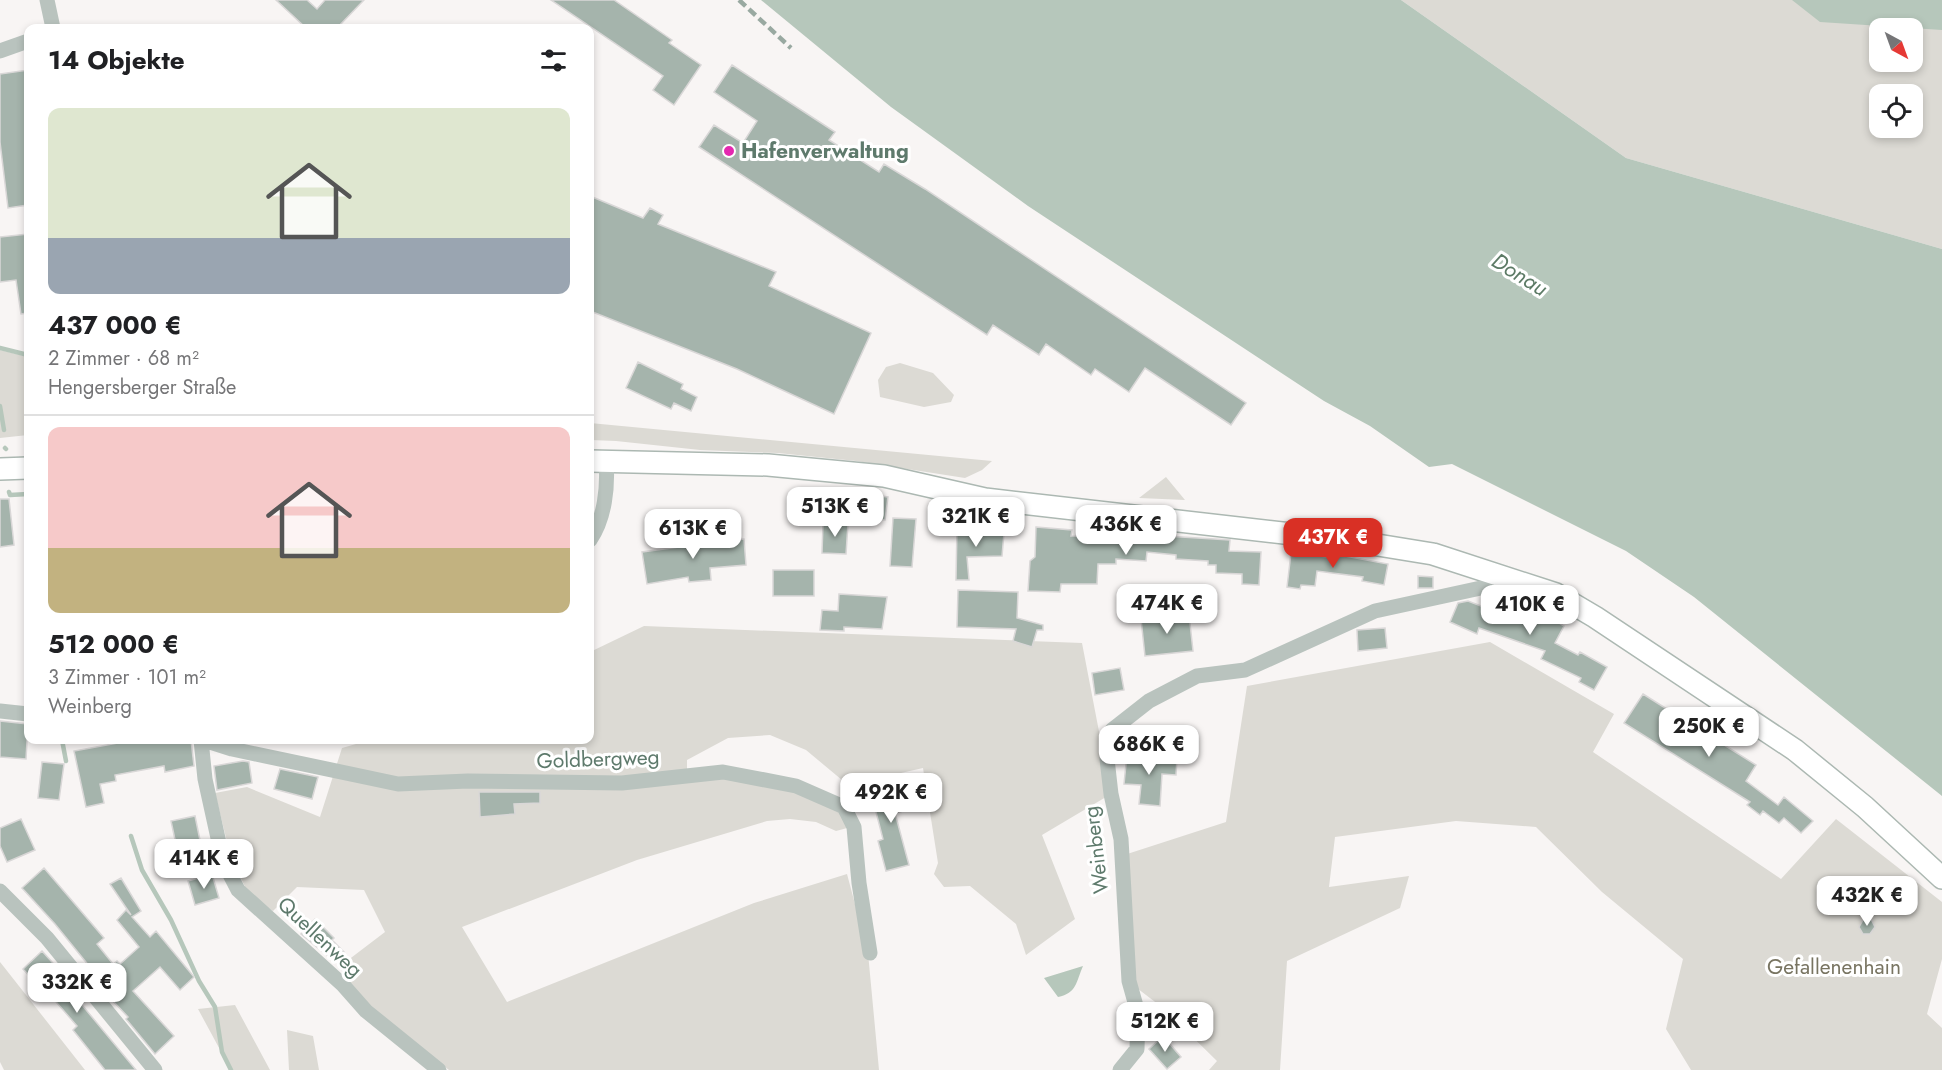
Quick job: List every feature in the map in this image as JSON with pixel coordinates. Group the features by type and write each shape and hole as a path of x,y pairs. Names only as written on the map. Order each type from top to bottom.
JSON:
{"main road":[{"path":"598,461 772,465 884,476 985,499 1376,544 1433,554 1556,594 1595,617 1795,750 1865,807 1942,878"},
{"path":"0,469 24,468"}],"street":[{"path":"47,0 52,24"},
{"path":"0,51 24,42"},
{"path":"594,533 599,525 607,479 598,461"},
{"name":"Weinberg","path":"1120,1070 1137,1049 1138,1013 1130,981 1120,839 1107,759 1112,730 1149,701 1197,676 1245,670 1375,611 1516,580"},
{"path":"0,711 24,714"},
{"name":"Quellenweg","path":"202,744 205,778 220,850 238,890 343,986 366,1011 439,1070"},
{"name":"Goldbergweg","path":"215,744 398,784 468,781 622,783 723,772 796,786 844,807 854,827 859,883 870,953"},
{"path":"0,891 47,938 155,1070"}],"green space":[{"path":"1401,0 1942,0 1942,249 1626,158"},
{"path":"0,350 24,356 24,435 0,438"},
{"path":"900,363 933,373 954,395 951,402 924,407 880,397 878,380 886,367"},
{"path":"594,423 992,461 982,470 965,478 856,461 778,453 700,450 594,440"},
{"path":"1166,477 1185,500 1139,498"},
{"path":"644,626 1082,643 1111,794 1042,835 1075,919 1026,955 1016,924 970,886 944,887 934,874 938,863 923,768 848,785 806,750 770,735 728,738 687,760 687,778 722,774 795,788 844,808 851,827 836,831 816,822 790,819 767,821 637,860 462,927 507,1002 754,903 847,874 868,953 879,1070 449,1070 366,1005 339,967 385,932 364,890 297,887 273,911 250,897 231,858 215,793 247,787 320,817 342,748 356,744 594,744 594,650"},
{"name":"Gefallenenhain","path":"1490,642 1614,714 1593,752 1781,879 1836,819 1942,902 1942,959 1927,1014 1942,1028 1942,1070 1691,1070 1666,1029 1683,959 1602,892 1536,827 1456,821 1335,837 1329,887 1409,876 1400,908 1287,961 1280,1070 1209,1070 1217,1061 1163,1008 1129,982 1121,856 1226,822 1247,686"},
{"path":"0,962 85,1070 4,1070 0,1062"},
{"path":"235,1005 270,1070 231,1070 198,1009"},
{"path":"287,1030 313,1036 319,1070 289,1070"}],"water":[{"name":"Donau","path":"761,0 1401,0 1626,158 1942,249 1942,796 1694,597 1626,551 1452,464 1429,467 1370,426 1324,401 1028,206 891,107"},
{"path":"1792,0 1942,0 1942,30 1923,29 1923,18 1869,18 1869,25 1820,22"},
{"path":"1083,966 1072,990 1058,997 1044,978"}],"building":[{"path":"276,0 307,0 317,9 325,0 364,0 341,24 302,24"},
{"path":"551,0 614,0 672,40 669,43 701,65 674,105 653,90 663,76 594,29 594,24 586,24"},
{"path":"732,65 835,132 829,140 879,172 884,164 925,189 1246,403 1231,425 1145,368 1129,392 1095,369 1091,375 1046,344 1039,355 993,325 987,335 699,147 714,125 743,143 757,121 714,92"},
{"path":"24,71 24,206 8,208 0,142 0,74"},
{"path":"594,198 643,218 650,208 663,215 658,224 776,272 769,286 871,333 834,414 737,369 594,313"},
{"path":"24,234 24,314 21,314 16,280 0,282 0,237"},
{"path":"638,362 683,384 681,389 697,397 691,411 674,403 671,409 626,388"},
{"path":"841,491 888,497 885,520 838,514"},
{"path":"0,499 9,499 14,545 0,547"},
{"path":"893,518 916,519 912,567 890,566"},
{"path":"823,523 848,524 846,554 822,553"},
{"path":"957,525 965,525 965,529 1004,533 1002,556 967,557 969,580 956,580"},
{"path":"1036,527 1072,530 1071,536 1129,537 1130,531 1230,540 1229,551 1261,552 1259,585 1242,584 1242,574 1216,573 1216,565 1208,565 1208,561 1176,559 1176,555 1147,552 1146,561 1116,559 1116,564 1098,564 1097,584 1061,584 1060,592 1028,591 1030,561 1035,557"},
{"path":"744,539 746,565 710,568 711,580 689,582 688,577 647,584 642,552 686,546 686,543"},
{"path":"1291,553 1328,557 1329,553 1388,564 1384,585 1362,581 1363,577 1317,571 1315,586 1301,585 1300,589 1287,587"},
{"path":"773,570 814,570 814,596 773,596"},
{"path":"1418,576 1433,577 1433,588 1418,588"},
{"path":"958,590 1018,592 1017,618 1043,625 1043,630 1037,630 1032,647 1013,641 1016,629 957,627"},
{"path":"839,594 887,597 882,629 844,627 844,631 820,630 822,610 838,611"},
{"path":"1522,599 1564,626 1555,643 1578,655 1580,652 1607,667 1594,690 1579,682 1581,678 1541,659 1545,651 1479,628 1477,634 1450,622 1458,603 1468,601 1510,617"},
{"path":"1189,614 1193,651 1145,656 1141,619"},
{"path":"1385,628 1387,648 1358,651 1357,630"},
{"path":"1120,668 1124,690 1095,695 1092,673"},
{"path":"1643,694 1756,765 1746,781 1778,805 1784,797 1813,821 1801,833 1784,818 1779,823 1763,811 1760,815 1747,805 1750,802 1624,723"},
{"path":"0,721 24,724 26,759 0,757"},
{"path":"112,744 191,744 194,766 165,772 164,766 115,775 116,781 100,784 104,803 86,807 74,751"},
{"path":"1127,754 1177,758 1176,775 1162,774 1160,806 1139,804 1141,785 1124,784"},
{"path":"42,762 64,764 59,800 38,798"},
{"path":"249,762 252,783 217,790 214,766"},
{"path":"280,769 318,777 312,799 274,789"},
{"path":"901,781 908,810 895,813 909,865 886,871 878,841 883,839 870,789"},
{"path":"479,792 540,792 540,803 514,804 515,814 480,817"},
{"path":"195,816 201,845 177,849 171,821"},
{"path":"21,819 35,850 7,862 0,846 0,828"},
{"path":"171,845 176,871 160,873 156,848"},
{"path":"44,868 104,938 97,944 113,964 117,961 120,964 139,947 117,920 126,910 131,915 110,884 121,878 141,911 132,917 150,937 156,931 194,977 180,990 160,967 133,991 174,1036 155,1054 126,1019 128,1017 94,981 98,977 22,888"},
{"path":"212,874 219,898 195,905 188,881"},
{"path":"315,919 344,952 335,962 301,934"},
{"path":"1871,919 1875,927 1870,934 1863,934 1859,927 1863,920"},
{"path":"42,951 75,991 72,993 136,1070 105,1070 73,1030 77,1026 44,988 42,990 23,969"},
{"path":"1163,1036 1181,1057 1167,1069 1149,1049"}],"waterway":[{"path":"0,348 24,354"},
{"path":"0,406 4,430"},
{"path":"9,492 10,495 24,494"},
{"path":"63,744 66,761"},
{"path":"131,836 142,870 171,920 199,981 215,1007 222,1052 231,1070"}],"railway":[{"path":"739,0 791,48"}],"place":[{"name":"Hafenverwaltung","path":"729,151"}]}
